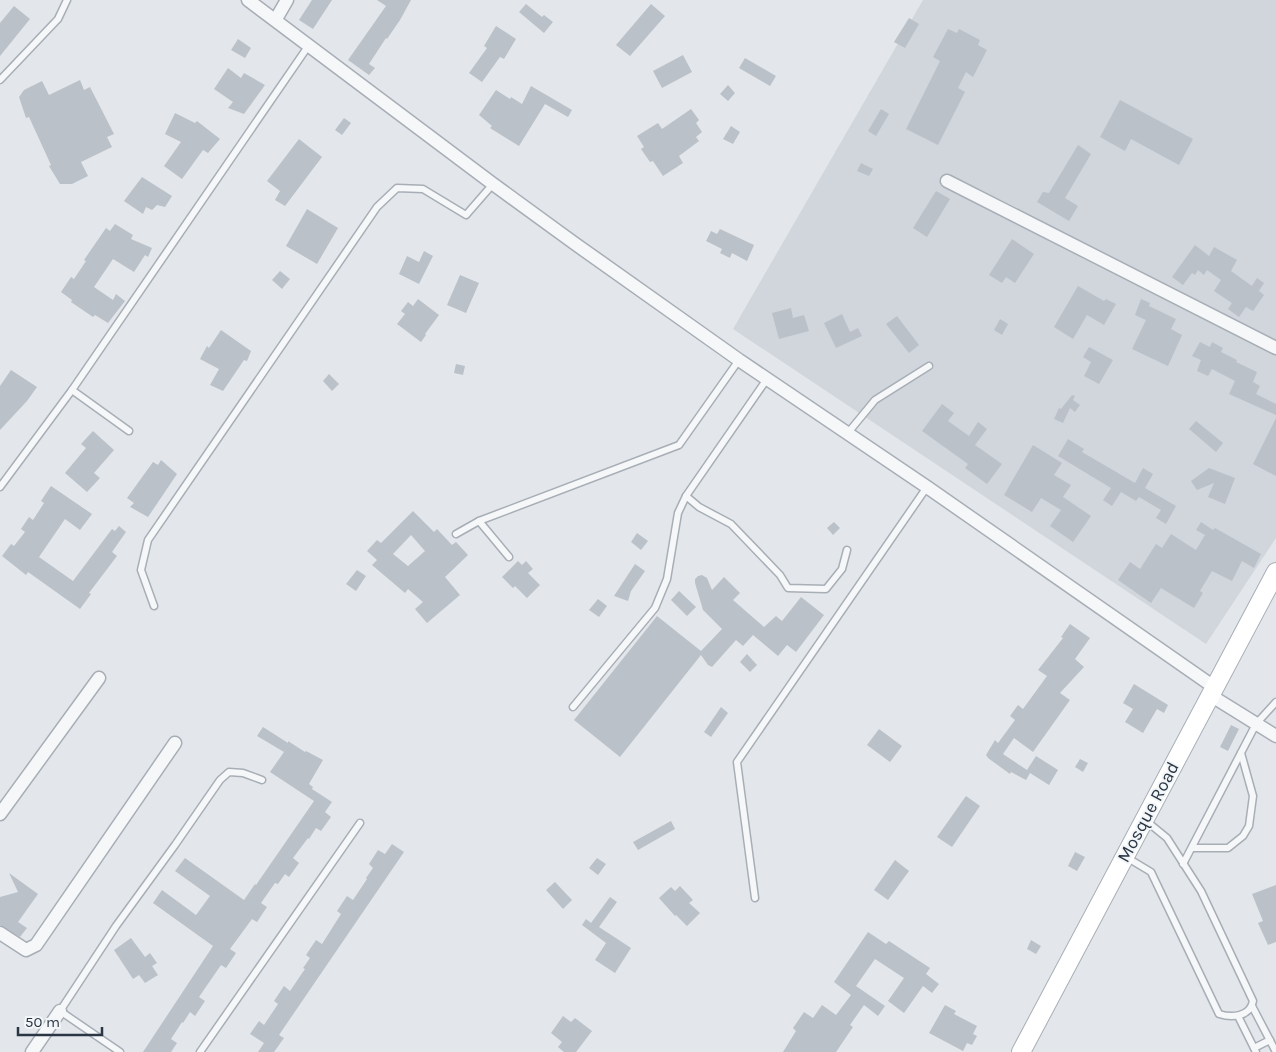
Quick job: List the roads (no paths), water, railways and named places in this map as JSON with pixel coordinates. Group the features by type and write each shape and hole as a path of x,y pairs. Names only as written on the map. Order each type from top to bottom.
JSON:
{"street":[{"path":"248,0 276,19 493,184 739,360 846,434 927,486 1256,724 1276,736"},
{"path":"276,19 287,0"},
{"path":"946,181 1276,348"},
{"name":"Mosque Road","path":"1021,1052 1276,572"},
{"path":"0,814 99,678"},
{"path":"0,933 26,950 36,945 175,743"},
{"path":"32,1052 60,1011"}],"lane":[{"path":"0,80 58,19 67,0"},
{"path":"0,487 72,390 309,45"},
{"path":"154,606 141,570 148,540 377,207 397,188 422,188 466,215 493,184"},
{"path":"456,534 479,520 679,445 739,360"},
{"path":"846,434 875,400 929,366"},
{"path":"573,707 655,608 667,579 678,514 686,496 767,379"},
{"path":"72,390 129,431"},
{"path":"755,898 737,762 927,486"},
{"path":"686,496 698,507 731,524 780,575 788,588 826,589 842,570 847,550"},
{"path":"479,520 508,557"},
{"path":"1183,864 1256,724 1276,702"},
{"path":"1192,848 1228,848 1243,836 1249,826 1253,796 1241,753"},
{"path":"120,1052 60,1011 116,926 220,780 229,772 244,773 262,780"},
{"path":"1124,856 1151,872 1219,1014 1228,1017 1238,1016 1247,1012 1252,1006 1253,1001 1201,891 1167,838 1144,819"},
{"path":"200,1052 360,823"},
{"path":"1252,1006 1276,1052"},
{"path":"1238,1016 1255,1050 1270,1040"}]}
